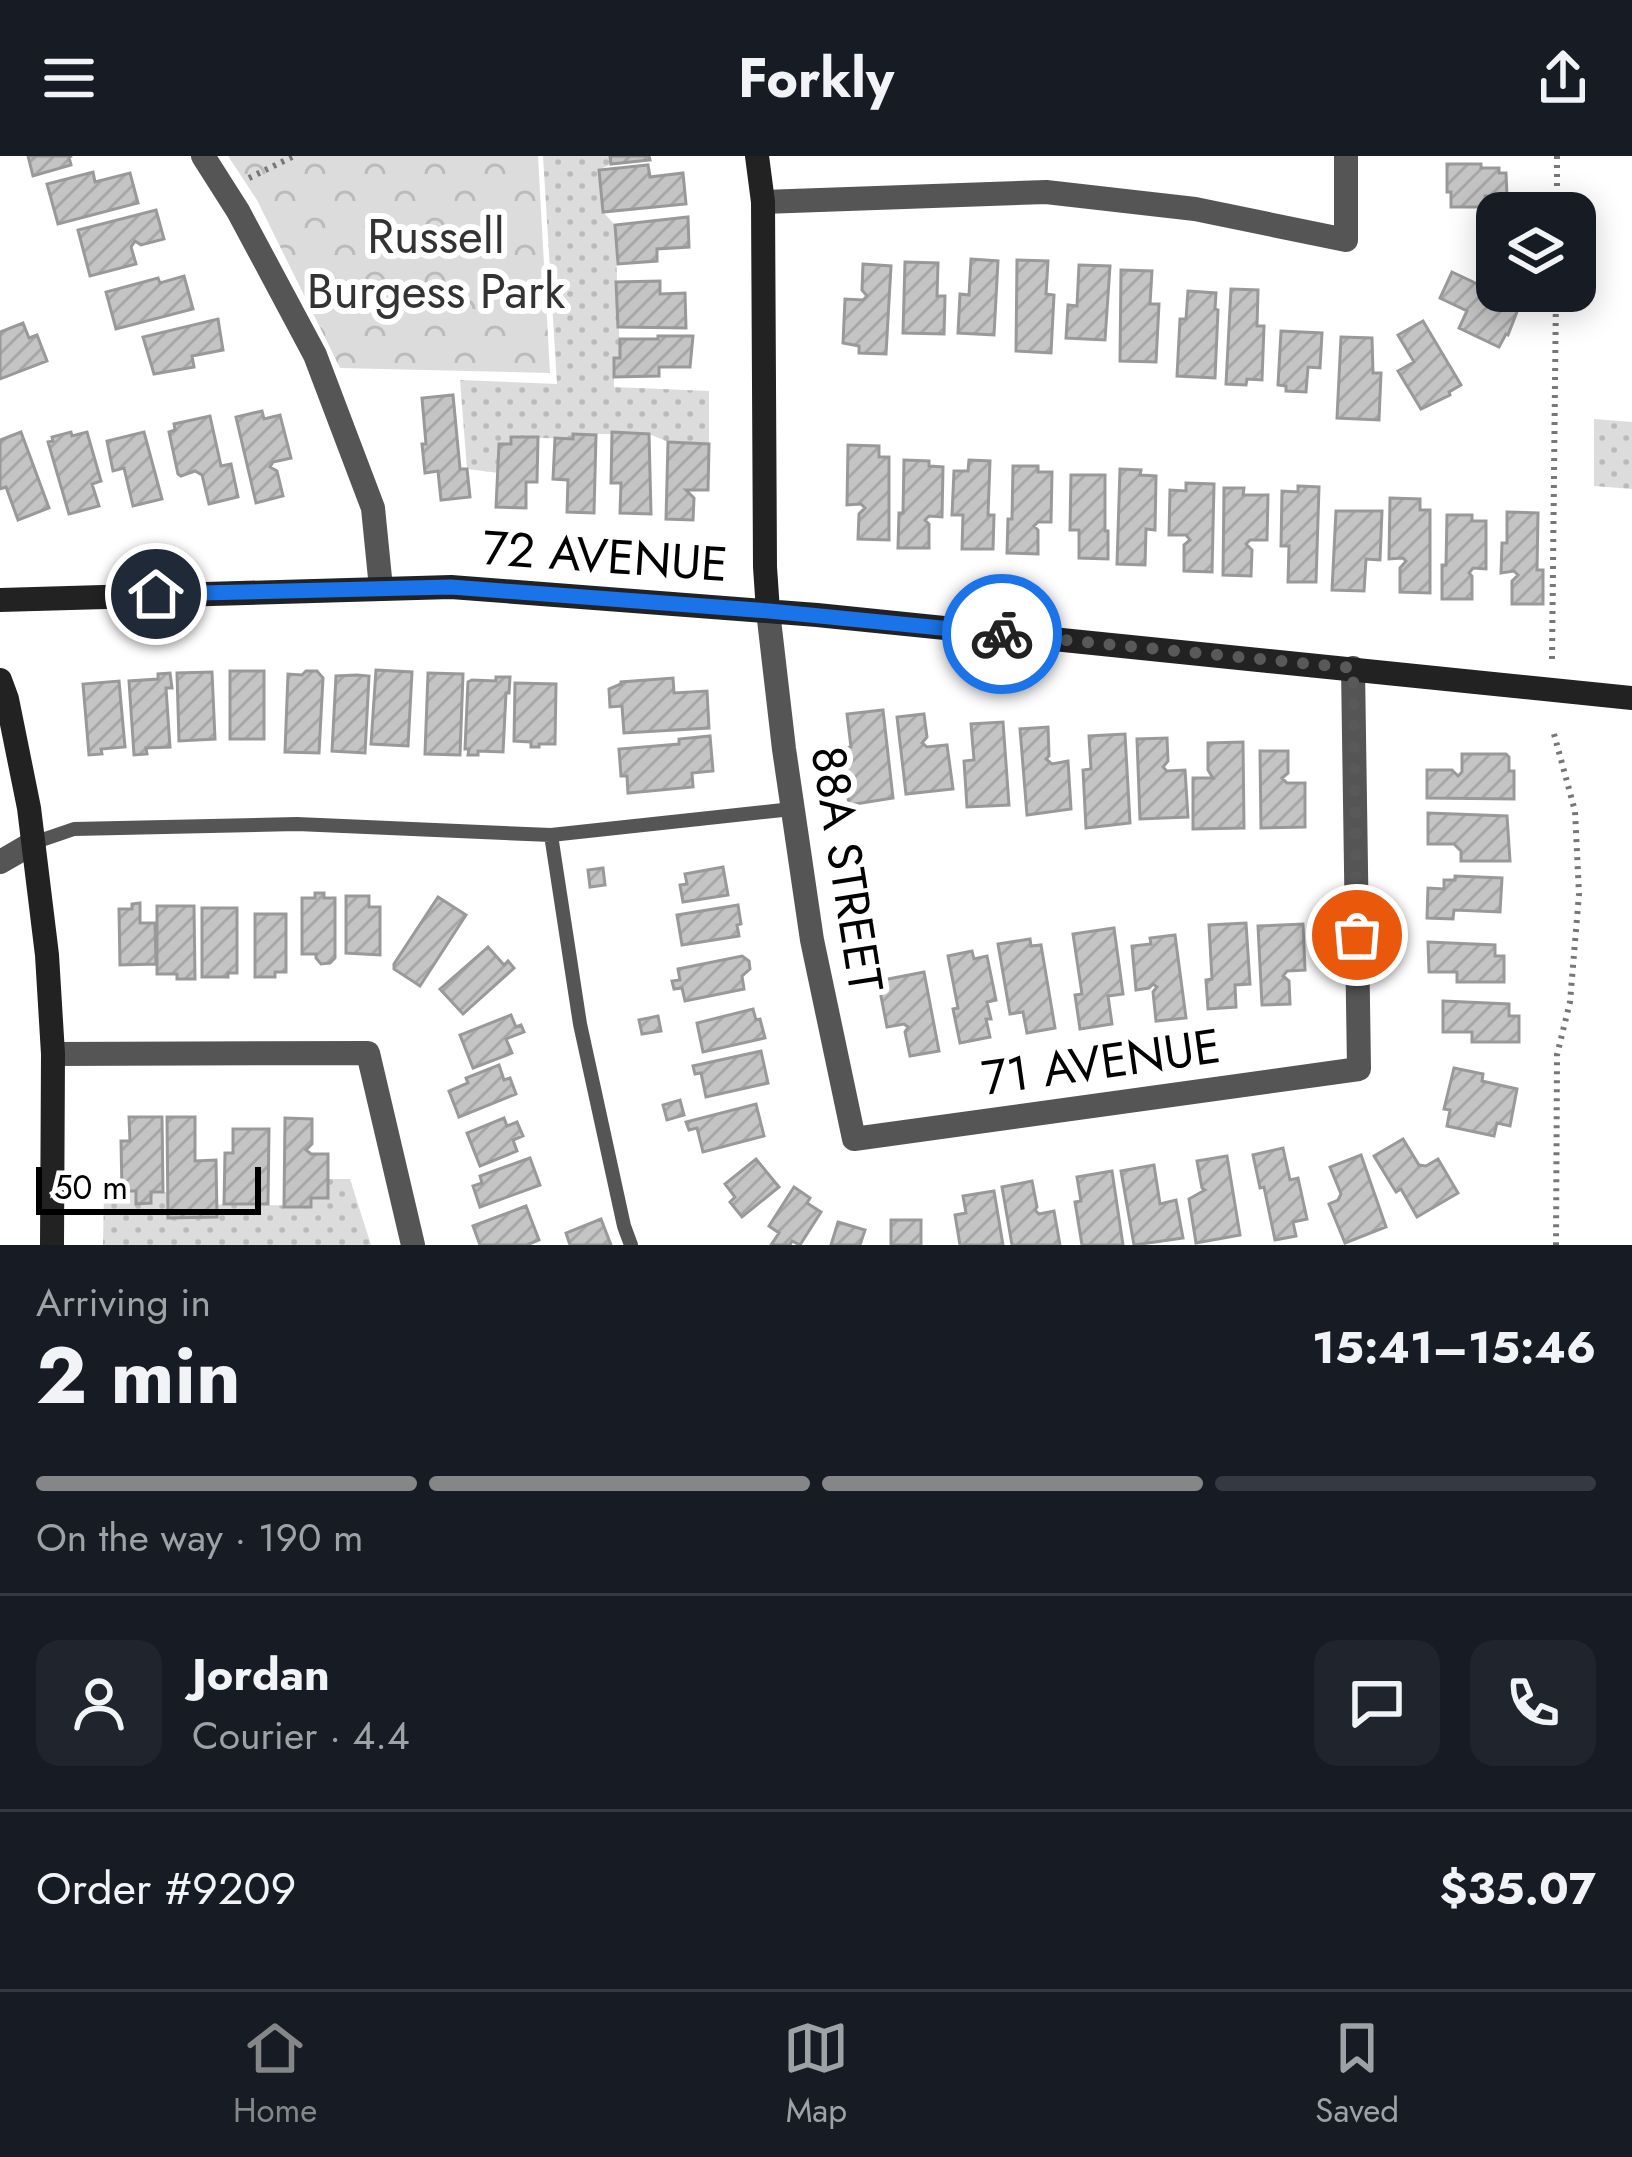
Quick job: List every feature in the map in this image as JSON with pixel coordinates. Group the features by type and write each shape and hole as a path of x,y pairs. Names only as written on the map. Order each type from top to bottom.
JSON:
{"street":[{"path":"203,156 315,355 374,508 381,588"},
{"path":"757,156 763,202 769,611"},
{"path":"763,202 1046,192 1195,209 1346,240 1346,156"},
{"name":"72 AVENUE","path":"0,600 451,587 769,611 1632,698"},
{"name":"88A STREET","path":"769,611 812,940 854,1139"},
{"name":"71 AVENUE","path":"854,1139 1359,1069 1353,668"},
{"path":"0,680 24,786 47,955 53,1054 52,1245"},
{"path":"0,862 33,843"},
{"path":"53,1054 368,1053 413,1245"}],"lane":[{"path":"33,843 74,829 274,824 550,835 792,809"},
{"path":"550,835 580,1024 631,1245"}],"path":[{"path":"225,190 294,156"},
{"path":"1557,156 1557,192"},
{"path":"1552,658 1556,312"},
{"path":"1554,734 1575,811 1580,894 1570,1002 1557,1055 1556,1245"}],"green space":[{"name":"Russell Burgess Park","path":"228,156 538,156 550,373 340,368 257,200"},
{"path":"543,156 610,156 611,164 599,170 603,212 615,225 620,358 614,359 614,387 709,391 709,444 668,442 649,434 512,437 511,444 499,444 499,473 467,469 460,380 557,384"},
{"path":"1594,419 1632,422 1632,489 1594,486"},
{"path":"328,1179 350,1179 371,1245 103,1245 104,1193 136,1191 137,1203 151,1192 168,1192 169,1218 216,1217 217,1205 224,1204 311,1206 311,1198 328,1198"}],"building":[{"path":"28,156 72,156 71,165 33,176"},
{"path":"610,156 649,156 650,160 611,164"},
{"path":"1447,164 1481,164 1481,168 1506,173 1507,192 1476,192 1476,207 1451,207 1451,192 1447,192"},
{"path":"648,165 650,177 683,173 686,204 603,212 599,170"},
{"path":"93,172 95,182 130,173 138,203 58,224 47,184"},
{"path":"156,210 164,239 141,245 135,241 131,247 136,264 90,276 78,230"},
{"path":"688,217 689,247 657,249 657,261 618,264 615,225"},
{"path":"971,259 998,261 994,335 958,333 960,294 969,295"},
{"path":"1017,260 1048,261 1046,294 1054,295 1051,353 1016,351"},
{"path":"905,262 938,263 937,296 945,296 944,334 903,333"},
{"path":"863,264 891,266 886,354 859,353 859,346 843,343 845,299 867,296 862,290"},
{"path":"1079,265 1110,266 1105,340 1066,338 1068,305 1077,306"},
{"path":"1121,270 1152,271 1150,304 1159,304 1156,362 1120,361"},
{"path":"1452,272 1476,283 1476,312 1517,312 1499,347 1459,328 1467,311 1440,298"},
{"path":"184,276 193,309 116,329 106,292"},
{"path":"660,281 660,294 685,293 686,328 618,327 616,282"},
{"path":"1231,289 1258,290 1257,326 1264,326 1262,380 1247,379 1246,385 1226,384"},
{"path":"1188,291 1216,293 1215,378 1177,376 1180,319 1186,319"},
{"path":"218,319 223,350 192,356 194,367 154,374 143,337"},
{"path":"1423,321 1461,385 1421,409 1398,371 1414,362 1398,335"},
{"path":"23,323 29,338 37,335 47,361 0,379 0,332"},
{"path":"1281,331 1322,333 1320,368 1308,367 1306,392 1286,391 1286,386 1278,385"},
{"path":"693,336 690,367 659,367 659,376 614,377 620,339"},
{"path":"1341,337 1372,338 1373,373 1381,373 1379,420 1337,418"},
{"path":"453,395 460,469 467,469 470,497 441,500 438,471 425,473 422,398"},
{"path":"262,411 264,419 280,415 291,458 270,467 277,471 283,496 256,503 236,417"},
{"path":"210,416 221,466 231,464 238,497 209,504 202,475 195,471 178,474 169,432 175,430 174,424"},
{"path":"21,432 49,508 18,520 6,487 0,489 0,440"},
{"path":"71,432 72,436 87,432 101,481 92,484 99,506 69,514 48,442"},
{"path":"144,432 162,499 133,506 124,468 113,471 107,441"},
{"path":"612,432 649,434 651,514 620,513 621,483 611,483"},
{"path":"573,434 596,435 594,513 567,512 568,480 553,479 555,438 573,439"},
{"path":"511,437 538,437 537,482 526,482 526,508 496,507 499,444 511,444"},
{"path":"668,442 709,444 708,490 686,490 694,498 693,520 666,519"},
{"path":"848,445 879,446 879,457 889,457 889,540 858,539 859,514 865,508 847,505"},
{"path":"904,460 943,467 942,517 925,520 929,548 898,548"},
{"path":"969,460 990,461 988,515 994,515 993,549 962,549 963,515 952,515 954,471 968,471"},
{"path":"1013,466 1038,466 1038,472 1052,472 1051,522 1034,526 1038,554 1007,553"},
{"path":"1120,469 1156,476 1155,530 1146,529 1145,565 1117,564"},
{"path":"1071,475 1105,475 1108,559 1079,558 1079,530 1070,530"},
{"path":"1186,483 1214,484 1212,572 1184,571 1184,545 1190,540 1186,535 1169,535 1170,490 1186,491"},
{"path":"1298,486 1319,487 1316,582 1288,582 1289,546 1281,546 1282,491 1298,492"},
{"path":"1224,488 1244,488 1243,495 1268,495 1267,540 1246,544 1252,550 1251,576 1223,575"},
{"path":"1390,498 1420,499 1420,510 1430,510 1430,593 1400,592 1400,568 1406,561 1389,559"},
{"path":"1336,511 1382,511 1380,560 1366,559 1364,591 1332,590"},
{"path":"1507,512 1538,513 1537,570 1543,570 1543,604 1512,604 1512,581 1518,575 1501,573"},
{"path":"1447,515 1472,515 1472,521 1486,521 1486,569 1473,568 1469,573 1472,599 1442,599"},
{"path":"376,670 412,672 408,746 371,744"},
{"path":"230,671 264,671 264,739 230,739"},
{"path":"317,671 323,678 319,753 285,752 288,674"},
{"path":"212,672 215,739 179,741 177,673"},
{"path":"170,673 172,688 166,688 170,747 146,748 147,754 134,755 129,681"},
{"path":"428,673 463,674 460,755 425,754"},
{"path":"336,676 369,676 365,753 332,751"},
{"path":"496,677 510,677 503,752 468,755 468,682 496,681"},
{"path":"673,678 674,693 707,691 709,728 624,733 622,706 610,707 609,689 621,682"},
{"path":"119,681 125,747 89,755 83,684"},
{"path":"515,683 556,684 555,744 531,747 531,742 514,741"},
{"path":"883,710 893,798 849,805 842,748 851,747 847,714"},
{"path":"924,714 927,737 922,743 947,745 953,789 906,794 897,717"},
{"path":"1003,722 1009,805 967,807 964,761 974,760 971,724"},
{"path":"1048,727 1046,759 1052,764 1068,761 1071,809 1027,815 1020,729"},
{"path":"1125,734 1130,823 1086,828 1083,770 1091,769 1089,736"},
{"path":"710,736 713,771 692,773 693,787 628,793 619,749"},
{"path":"1167,738 1168,761 1163,767 1185,770 1188,817 1140,819 1137,739"},
{"path":"1243,742 1244,828 1193,829 1193,778 1213,778 1208,770 1208,743"},
{"path":"1260,751 1288,751 1288,773 1282,778 1287,783 1305,783 1305,827 1261,828"},
{"path":"1462,754 1506,754 1509,771 1514,771 1514,799 1427,798 1427,770 1452,770 1458,776"},
{"path":"1428,813 1507,816 1510,861 1461,861 1461,851 1454,844 1428,844"},
{"path":"723,867 728,895 683,902 680,885 687,884 685,874"},
{"path":"603,868 605,885 590,887 588,870"},
{"path":"1455,876 1502,878 1500,912 1454,910 1453,919 1427,918 1428,888 1444,889 1444,880 1455,880"},
{"path":"315,893 335,898 335,958 330,963 321,964 316,954 302,954 302,898 315,898"},
{"path":"346,896 369,896 369,907 380,907 380,955 346,953"},
{"path":"438,897 466,915 420,986 394,969 394,964"},
{"path":"140,903 140,923 155,923 156,964 120,965 119,909"},
{"path":"738,905 739,936 682,945 677,915"},
{"path":"157,906 194,906 195,979 157,974"},
{"path":"202,908 237,908 237,973 202,977"},
{"path":"255,914 286,914 286,972 275,972 275,977 255,977"},
{"path":"1246,923 1250,984 1235,985 1236,1007 1208,1009 1206,980 1212,979 1209,925"},
{"path":"1303,924 1305,970 1287,971 1283,976 1289,981 1290,1004 1262,1005 1258,926"},
{"path":"1114,928 1123,994 1108,996 1112,1024 1080,1029 1075,995 1082,994 1073,934"},
{"path":"1175,935 1186,1018 1156,1021 1153,992 1157,987 1136,990 1132,946"},
{"path":"1030,939 1031,946 1041,945 1055,1028 1027,1033 1023,1012 1010,1014 998,944"},
{"path":"1428,942 1495,945 1495,956 1504,956 1504,982 1457,982 1457,972 1429,972"},
{"path":"488,947 504,965 508,961 514,968 463,1014 440,989"},
{"path":"972,951 974,959 987,956 996,1000 987,1002 990,1037 960,1043 948,956"},
{"path":"742,956 750,969 742,976 744,989 685,1001 682,988 674,989 672,981 680,980 678,969"},
{"path":"924,972 939,1051 910,1056 908,1027 887,1027 878,981"},
{"path":"1443,1001 1509,1004 1509,1016 1519,1016 1519,1042 1472,1042 1472,1032 1443,1032"},
{"path":"753,1009 765,1038 703,1052 697,1023"},
{"path":"511,1015 524,1032 506,1039 512,1053 473,1068 460,1035"},
{"path":"658,1016 661,1031 642,1034 639,1020"},
{"path":"761,1051 768,1083 706,1097 701,1073 695,1074 693,1066"},
{"path":"499,1065 516,1094 459,1117 449,1091 468,1083 466,1078"},
{"path":"1454,1068 1517,1089 1510,1126 1497,1123 1494,1136 1447,1126 1450,1110 1444,1109"},
{"path":"680,1100 684,1115 667,1120 663,1105"},
{"path":"756,1104 764,1136 703,1152 697,1128 689,1130 686,1122"},
{"path":"129,1117 162,1117 163,1192 151,1192 151,1203 136,1204 136,1191 122,1191 121,1141 130,1141"},
{"path":"167,1117 195,1117 195,1161 216,1160 217,1217 168,1218"},
{"path":"285,1118 312,1119 312,1144 306,1150 328,1154 328,1198 311,1198 311,1207 284,1207"},
{"path":"504,1118 507,1126 517,1122 523,1136 513,1140 517,1151 480,1166 467,1133"},
{"path":"233,1129 269,1129 268,1204 224,1204 225,1153 233,1153"},
{"path":"1403,1139 1419,1165 1438,1159 1458,1193 1417,1217 1374,1156"},
{"path":"1283,1148 1290,1180 1298,1178 1307,1219 1293,1222 1296,1236 1275,1240 1253,1155"},
{"path":"1361,1155 1386,1227 1345,1243 1329,1204 1341,1194 1330,1167"},
{"path":"1227,1156 1240,1235 1196,1243 1189,1199 1205,1190 1197,1161"},
{"path":"530,1158 540,1185 480,1207 473,1186 482,1183 480,1176"},
{"path":"756,1159 779,1187 742,1217 730,1202 735,1197 725,1184"},
{"path":"1154,1165 1160,1204 1176,1200 1183,1238 1134,1245 1121,1171"},
{"path":"1112,1171 1123,1245 1082,1245 1075,1202 1081,1201 1077,1177"},
{"path":"1032,1181 1035,1210 1039,1214 1054,1211 1060,1245 1012,1245 1002,1187"},
{"path":"794,1187 821,1212 800,1245 792,1241 771,1245 779,1233 769,1226"},
{"path":"994,1191 1003,1245 960,1245 955,1215 966,1213 963,1196"},
{"path":"526,1206 539,1240 527,1245 480,1245 473,1226"},
{"path":"601,1219 611,1245 570,1245 566,1233"},
{"path":"891,1220 921,1220 921,1245 891,1245"},
{"path":"838,1222 865,1230 860,1245 831,1245"}],"way so far":[{"path":"1002,634 1353,668 1357,935"}],"route":[{"path":"156,594 451,587 1002,634"}]}
